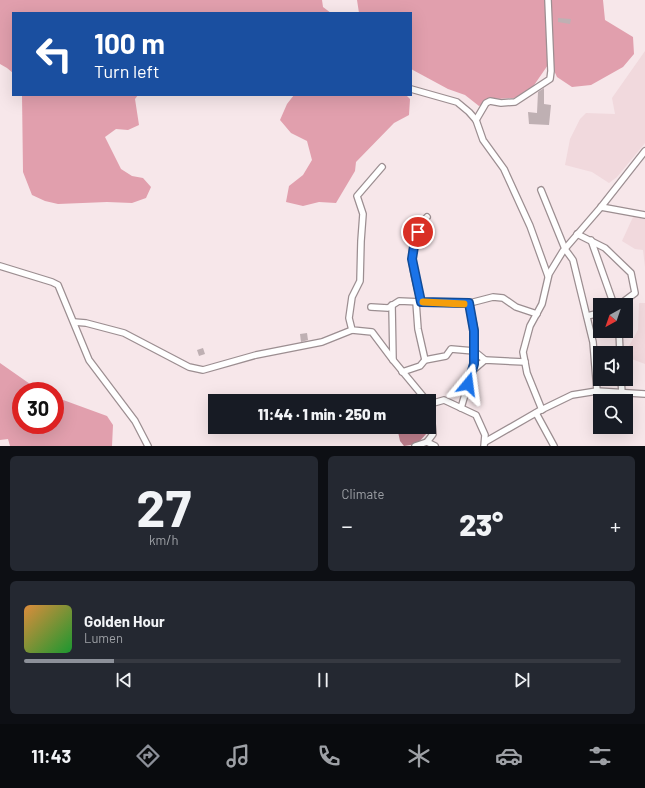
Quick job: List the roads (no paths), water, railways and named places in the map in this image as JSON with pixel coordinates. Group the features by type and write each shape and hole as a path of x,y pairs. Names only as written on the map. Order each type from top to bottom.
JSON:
{"street":[{"path":"476,120 486,104 490,101 501,103 516,102 550,79 551,71 548,0"},
{"path":"412,89 457,102 476,120 483,140 504,169 530,226 549,276"},
{"path":"542,410 527,373 523,352 530,326 542,304 549,276 565,249 601,207 645,151"},
{"path":"352,330 349,318 352,297 360,281 363,214 357,196 382,167"},
{"path":"541,190 565,249 573,260 593,342 597,391"},
{"path":"601,207 645,215"},
{"path":"425,360 418,329 418,302 412,259 415,240 421,223 427,217"},
{"path":"577,234 605,248 631,273 635,293 629,298"},
{"path":"591,240 612,298"},
{"path":"0,266 58,285 90,360 135,421 148,446"},
{"path":"371,307 388,308 399,301 469,303 493,297 504,298 516,307 537,314"},
{"path":"461,408 474,364 474,331 469,303"},
{"path":"392,305 393,360"},
{"path":"587,316 593,315"},
{"path":"74,322 86,323 124,333 189,368 203,370 256,355 322,342 352,330 372,332 402,372 421,394"},
{"path":"402,372 420,366 425,360 446,356 451,349 474,351 485,360 525,362"},
{"path":"471,372 485,360"},
{"path":"622,386 622,393"},
{"path":"485,444 536,413 572,395 597,391 645,394"},
{"path":"436,402 444,400 476,415 485,435 485,444"},
{"path":"536,413 554,446"},
{"path":"416,446 427,442 433,434"},
{"path":"427,442 435,446"}]}
